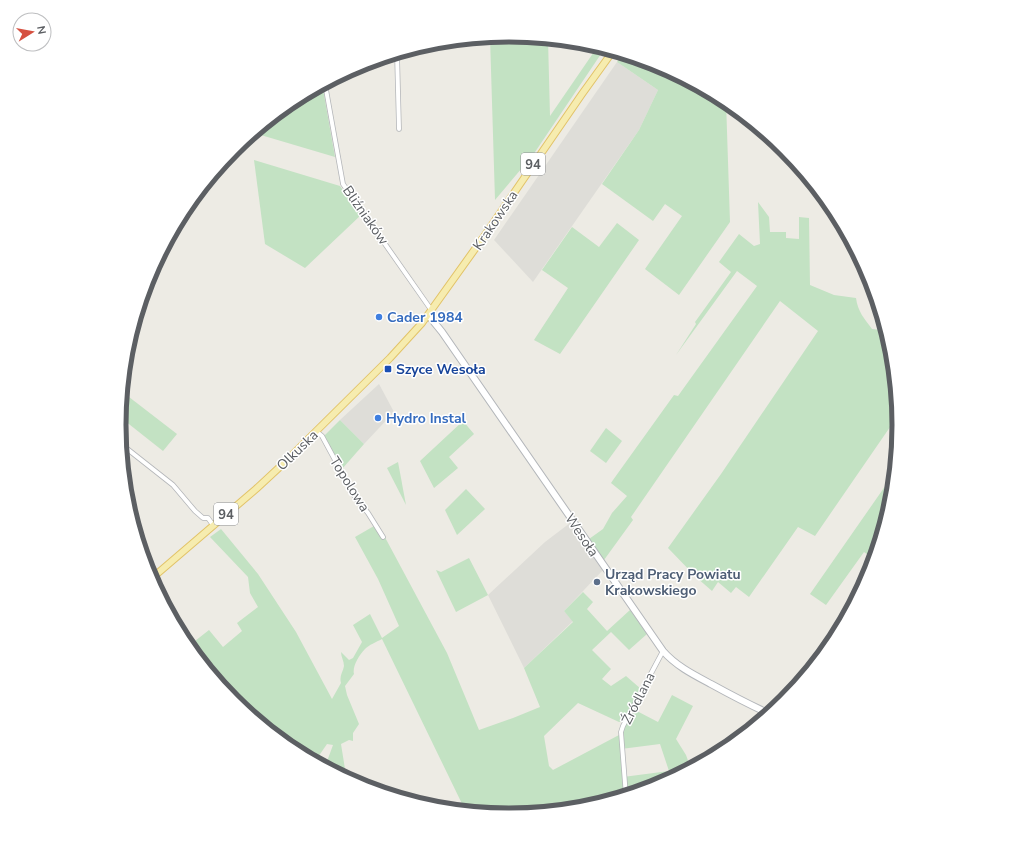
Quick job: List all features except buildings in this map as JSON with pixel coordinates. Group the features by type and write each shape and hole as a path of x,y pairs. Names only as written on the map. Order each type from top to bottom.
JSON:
{"main road":[{"name":"Krakowska","path":"430,313 610,55"},
{"name":"Olkuska","path":"156,574 260,485 390,358 430,313"}],"street":[{"path":"397,59 399,129"},
{"name":"Bliźniaków","path":"326,89 343,184 430,313"},
{"name":"Wesoła","path":"430,313 662,650 674,662 694,675 741,702 765,712"},
{"name":"Topolowa","path":"316,431 322,436 355,497 368,513 383,537"},
{"path":"127,449 173,485 195,511 203,518 208,518 213,525"},
{"name":"Źródlana","path":"626,791 621,732 662,650"}],"shaded area":[{"path":"617,62 658,90 639,130 533,282 494,240"},
{"path":"379,384 394,412 364,444 340,420"},
{"path":"570,523 603,570 564,611 573,621 524,668 488,595 545,542"}],"green space":[{"path":"510,42 548,44 550,116 594,51 602,53 533,155 495,200 490,43"},
{"path":"619,58 656,71 701,93 726,109 730,222 679,295 645,269 682,216 665,204 653,221 602,184 639,130 658,90 617,62"},
{"path":"323,90 335,157 260,135 296,107"},
{"path":"254,160 340,186 361,215 305,268 265,244"},
{"path":"758,202 769,217 770,232 786,232 786,238 799,239 799,217 809,218 810,285 834,295 856,298 860,311 872,329 881,330 890,375 893,423 815,536 798,527 749,597 736,587 731,593 718,582 712,591 668,548 721,474 818,331 780,301 631,517 633,520 604,560 589,539 603,529 612,513 627,496 611,483 674,395 678,396 757,286 737,271 676,355 696,324 695,322 731,272 719,262 739,234 754,246 760,244"},
{"path":"617,223 639,240 560,354 534,340 568,288 542,270 572,227 599,247"},
{"path":"129,397 177,434 163,451 126,422 127,400"},
{"path":"340,420 364,444 342,469 324,436"},
{"path":"463,421 474,434 449,457 458,468 434,488 420,461"},
{"path":"606,428 622,441 606,463 590,451"},
{"path":"398,462 406,505 387,468"},
{"path":"889,480 880,525 870,556 864,552 826,605 810,594"},
{"path":"466,489 485,509 457,535 445,510"},
{"path":"374,526 380,528 447,653 479,730 540,707 524,668 573,622 564,611 583,592 593,602 587,609 607,631 630,610 647,634 629,650 611,632 592,650 611,669 602,679 611,686 626,676 641,689 631,708 658,722 672,695 693,706 676,739 686,755 689,764 633,789 584,802 560,806 510,809 463,806 382,639 368,646 358,658 355,665 354,674 345,686 347,695 359,724 353,733 353,741 349,740 341,744 346,772 327,762 333,745 327,744 318,758 276,730 257,714 238,697 221,678 205,659 206,657 195,641 209,630 223,647 242,631 237,623 258,607 250,593 248,577 210,537 221,529 258,574 296,632 332,699 341,683 341,676 344,666 341,652 349,660 353,658 362,642 353,625 370,614 382,638 399,626 378,579 355,537","holes":["578,703 619,722 623,721 619,735 553,770 549,766 544,736","660,744 669,771 623,777 621,749"]},
{"path":"469,558 488,595 456,612 436,570 441,572"}],"place":[{"name":"Cader 1984","path":"379,317"},
{"name":"Szyce Wesoła","path":"388,369"},
{"name":"Hydro Instal","path":"378,418"},
{"name":"Urząd Pracy Powiatu Krakowskiego","path":"597,582"}]}
